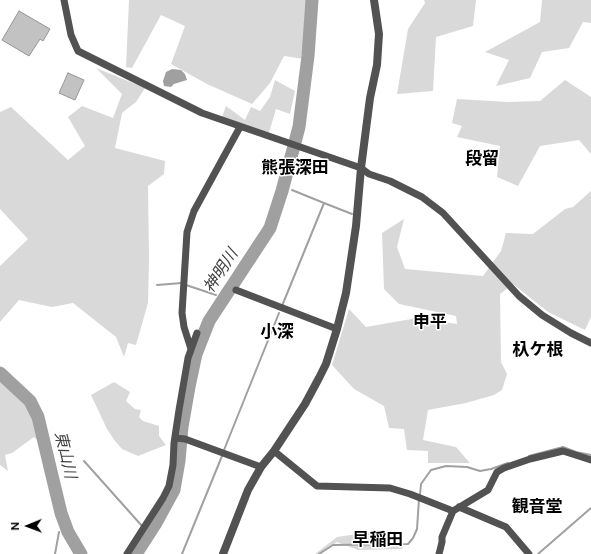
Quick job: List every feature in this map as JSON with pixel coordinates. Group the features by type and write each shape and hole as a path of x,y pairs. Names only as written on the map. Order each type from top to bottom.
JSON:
{"street":[{"path":"64,0 72,35 78,51 202,113 361,168 369,174 390,181 422,197 443,213 519,296 542,315 571,333 591,343"},
{"path":"223,554 248,490 261,467 274,451 305,404 326,364 337,329 346,293 356,226 361,168 370,98 377,65 379,34 374,0"},
{"path":"191,349 184,327 182,313 187,232 194,211 240,127"},
{"path":"236,290 337,329"},
{"path":"127,554 164,498 169,486 179,438 179,410 188,358 198,333"},
{"path":"179,438 261,467"},
{"path":"274,451 317,486 390,488 506,527 529,554"},
{"path":"439,554 442,537 456,509 488,490 497,472 530,458 563,451 591,460"}],"shaded area":[{"path":"129,0 306,0 304,59 284,56 270,83 252,104 207,84 171,64 185,26 161,15 132,68 126,67"},
{"path":"424,0 476,0 473,26 436,37 433,91 397,94 408,29 425,3"},
{"path":"542,0 591,0 591,23 583,22 569,48 542,52 530,78 496,86 509,60 485,52 540,22"},
{"path":"96,68 145,88 136,102 122,113 115,148 165,161 164,174 148,186 148,303 136,345 128,343 124,357 116,337 73,303 52,307 19,300 0,322 0,266 28,239 0,209 0,112 11,107 68,160 85,146 68,117 82,106 113,118 122,94"},
{"path":"172,69 181,70 185,74 187,80 174,84 171,87 164,86 163,81 166,72"},
{"path":"275,80 295,91 290,114 276,109 268,136 221,120 226,106 245,120 251,107 260,111 270,97"},
{"path":"565,80 591,97 591,154 579,140 540,146 518,186 497,177 500,146 457,137 462,126 452,123 457,99 508,102 540,101"},
{"path":"591,191 591,317 585,330 548,312 513,284 500,294 501,362 507,374 502,390 494,395 466,403 428,410 423,440 456,447 470,463 428,463 428,451 407,450 404,429 389,428 384,406 354,389 332,365 349,309 366,327 417,318 457,324 456,316 399,304 384,289 382,233 404,219 397,247 405,269 483,276 501,251 506,233 533,234 565,209 573,207"},
{"path":"0,375 29,403 36,417 41,443 34,437 12,453 5,455 8,471 0,465"},
{"path":"114,382 130,392 126,401 135,409 141,410 139,417 143,421 159,426 159,436 166,445 138,456 122,449 115,441 107,429 91,395"},
{"path":"378,531 385,544 404,546 402,549 358,550 337,542 320,554 315,554 337,537"}],"building":[{"path":"19,11 50,29 43,41 40,39 29,56 2,40"},
{"path":"68,73 84,80 75,100 59,93"}],"waterway":[{"name":"神明川","path":"136,554 156,523 174,490 189,387 196,354 209,321 270,228 282,191 299,127 308,56 312,0"},
{"path":"292,190 324,203"},
{"path":"282,306 324,203 352,214"},
{"path":"157,285 182,283"},
{"path":"186,285 216,295"},
{"path":"224,450 279,313"},
{"name":"東山川","path":"0,373 30,401 38,417 61,513 68,532 81,554"},
{"path":"529,456 563,447 576,452 591,455"},
{"path":"182,554 222,456"},
{"path":"84,461 142,526"},
{"path":"420,495 421,484 431,470 446,466 467,467 480,471 508,463"},
{"path":"319,554 333,545 408,544 413,538 417,529 419,499"},
{"path":"538,554 591,508"},
{"path":"55,554 59,532"}],"district":[{"name":"段留","path":"482,159"},
{"name":"熊張深田","path":"295,168"},
{"name":"申平","path":"430,322"},
{"name":"小深","path":"277,332"},
{"name":"杁ケ根","path":"538,350"},
{"name":"観音堂","path":"537,507"},
{"name":"早稲田","path":"378,540"}]}
